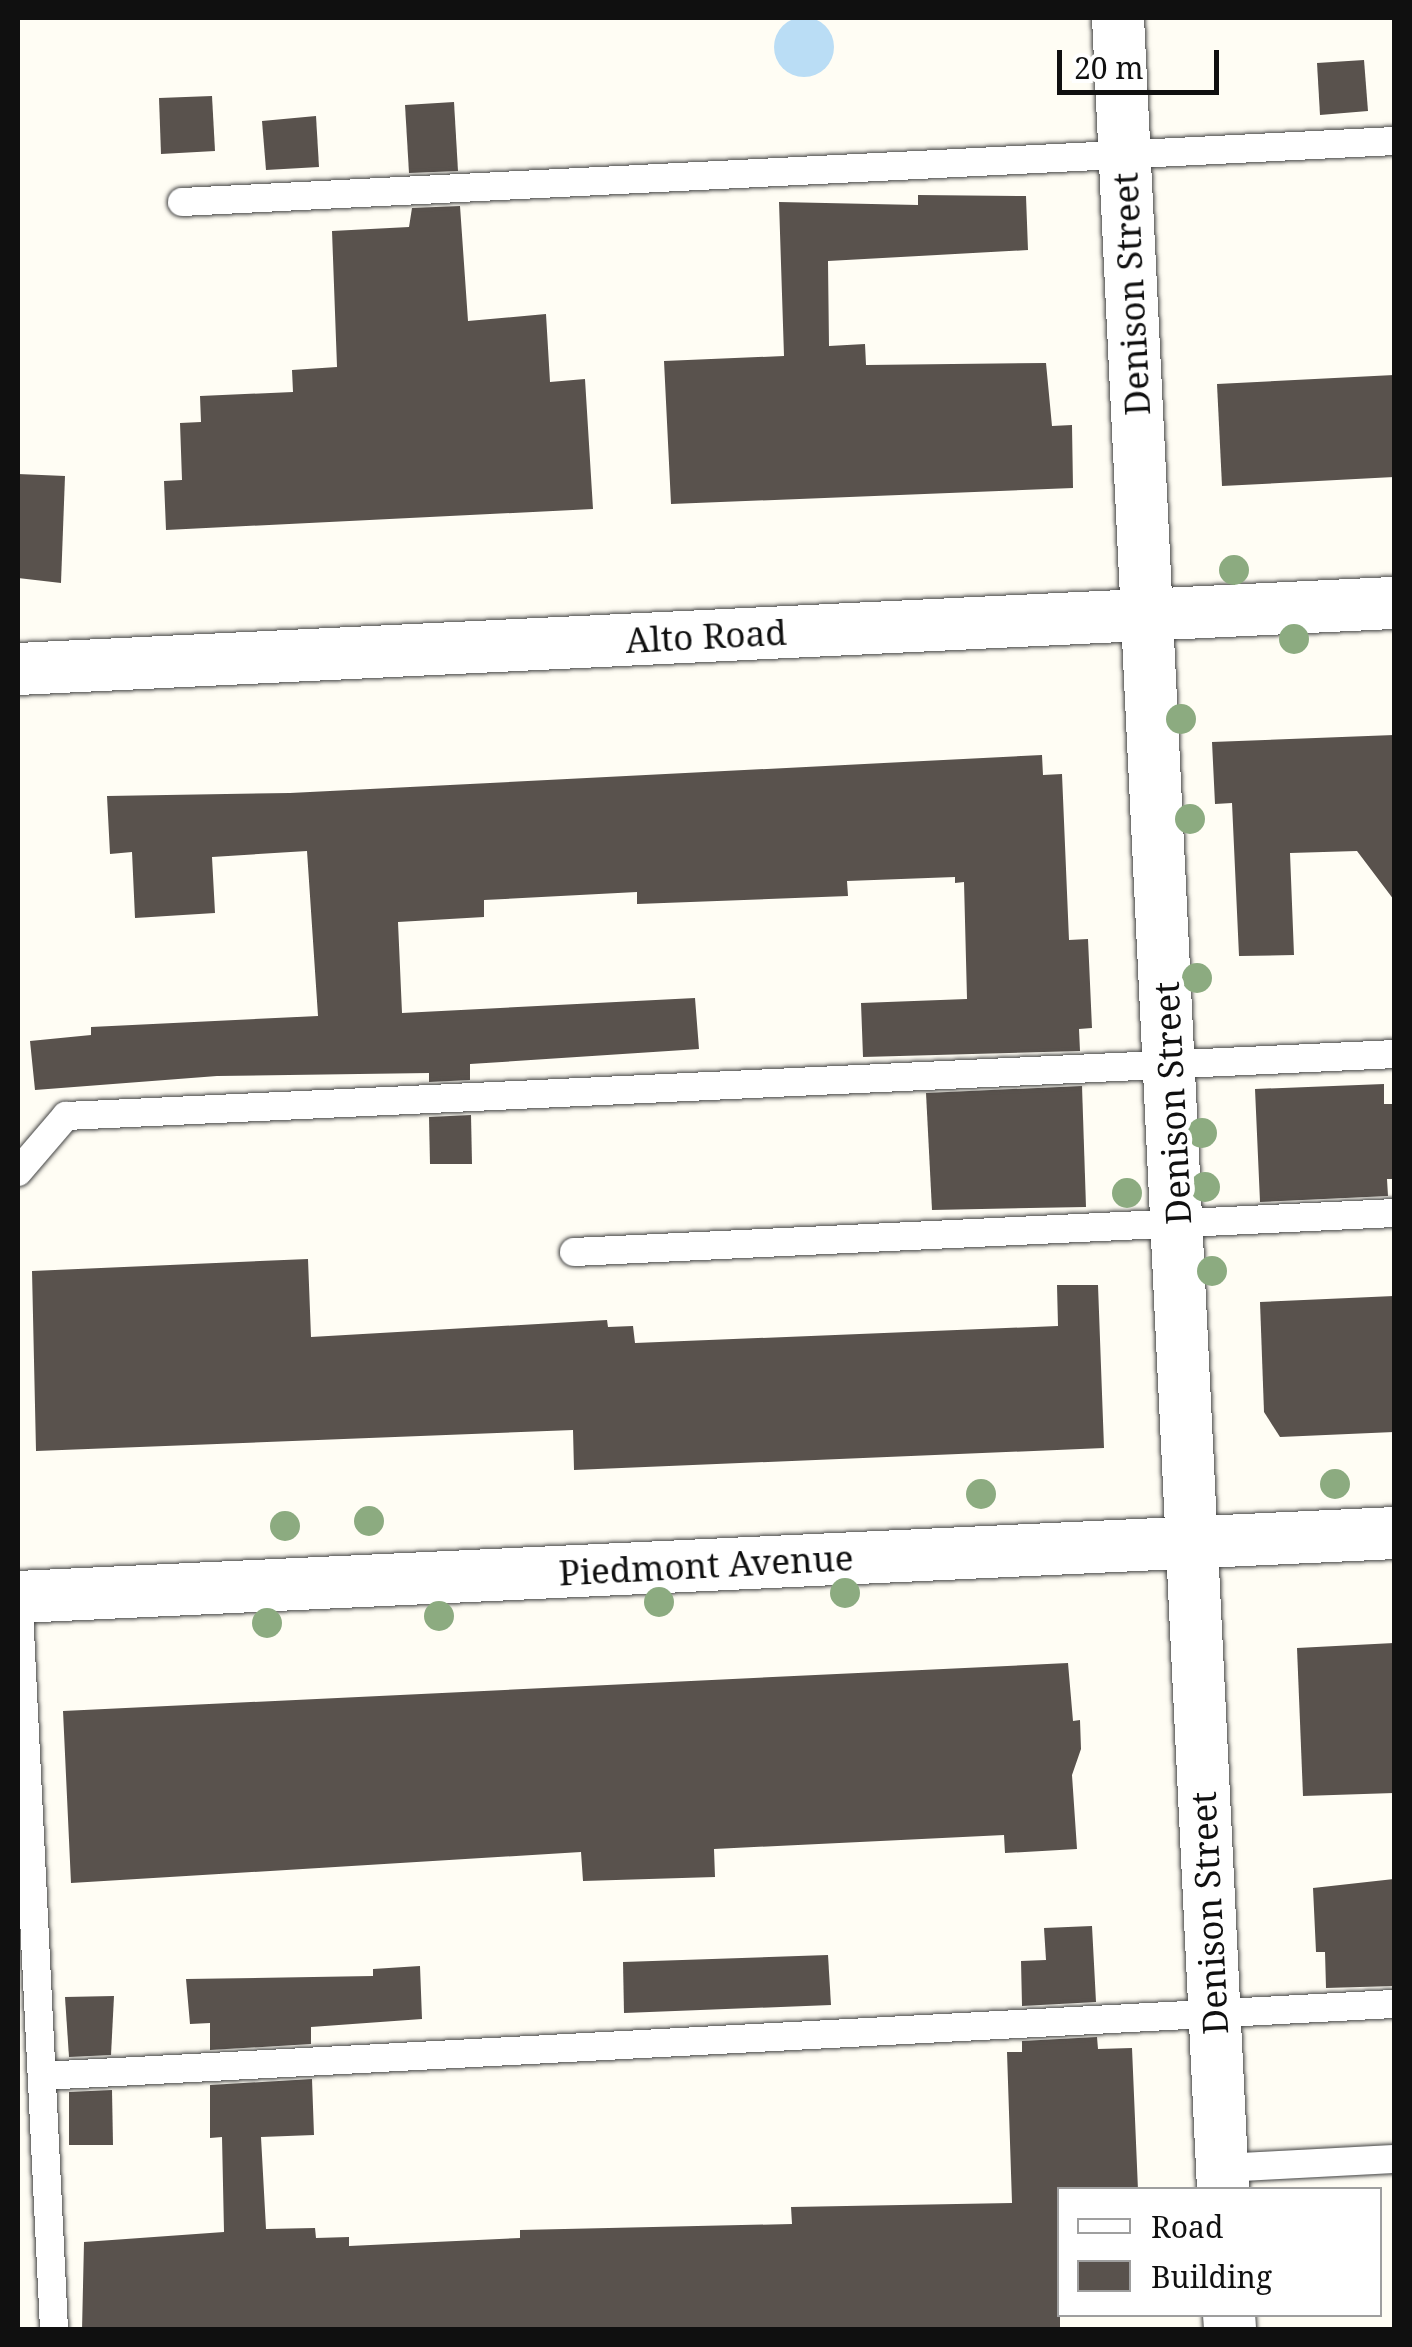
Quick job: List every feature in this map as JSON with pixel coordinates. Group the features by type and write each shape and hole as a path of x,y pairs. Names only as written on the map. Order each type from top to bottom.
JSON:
{"street":[{"name":"Denison Street","path":"1118,18 1222,2179"},
{"name":"Alto Road","path":"18,669 1394,604"},
{"name":"Piedmont Avenue","path":"18,1598 1394,1534"}],"lane":[{"path":"182,202 1394,142"},
{"path":"18,1172 66,1116 1394,1054"},
{"path":"574,1252 1394,1213"},
{"path":"18,1590 54,2330"},
{"path":"42,2076 1394,2004"},
{"path":"1222,2179 1394,2159"}],"water":[{"path":"804,17 826,25 834,47 826,69 804,77 782,69 774,47 782,25"}],"building":[{"path":"1364,60 1368,111 1320,115 1317,63"},
{"path":"212,96 215,151 161,154 159,98"},
{"path":"454,102 458,171 409,173 405,105"},
{"path":"316,116 319,167 266,170 262,121"},
{"path":"918,195 1026,196 1028,250 828,261 829,346 865,344 866,365 1046,363 1052,426 1072,425 1073,488 671,504 664,361 784,356 779,202 918,205"},
{"path":"460,206 468,321 546,314 550,382 585,379 593,509 166,530 164,481 182,480 180,423 201,422 200,396 293,392 292,370 337,367 332,231 409,227 412,208"},
{"path":"1394,375 1394,477 1222,486 1217,384"},
{"path":"18,474 65,476 61,583 18,578"},
{"path":"1394,735 1394,900 1357,851 1290,853 1294,955 1239,956 1232,803 1215,804 1212,742"},
{"path":"1042,755 1043,775 1062,774 1069,940 1088,939 1092,1028 1079,1029 1080,1051 863,1057 861,1003 967,999 964,882 955,883 955,877 847,881 848,896 637,904 637,892 484,900 484,917 398,922 402,1013 695,998 699,1049 470,1064 470,1080 429,1082 429,1073 217,1076 35,1090 30,1041 91,1035 91,1027 318,1016 307,851 212,857 215,913 135,918 132,852 110,854 107,796 290,793"},
{"path":"1384,1084 1384,1104 1394,1104 1394,1179 1387,1179 1388,1196 1260,1202 1255,1089"},
{"path":"1082,1086 1086,1207 932,1210 926,1093"},
{"path":"471,1115 472,1164 430,1164 429,1117"},
{"path":"308,1259 311,1337 607,1320 608,1327 633,1326 635,1343 1058,1326 1057,1285 1098,1285 1104,1448 574,1470 573,1430 36,1451 32,1271"},
{"path":"1394,1296 1394,1432 1280,1437 1264,1412 1260,1302"},
{"path":"1394,1643 1394,1793 1303,1796 1297,1648"},
{"path":"1068,1663 1073,1721 1080,1720 1081,1749 1072,1775 1077,1849 1005,1853 1004,1835 714,1849 715,1877 583,1881 581,1852 71,1883 63,1711"},
{"path":"1394,1879 1394,1986 1326,1988 1325,1952 1316,1952 1313,1888"},
{"path":"1092,1926 1096,2002 1022,2006 1021,1961 1046,1960 1044,1928"},
{"path":"828,1955 831,2005 624,2013 623,1962"},
{"path":"420,1966 422,2019 311,2027 311,2044 210,2050 210,2023 190,2024 186,1979 373,1976 373,1969"},
{"path":"114,1996 111,2055 69,2057 65,1997"},
{"path":"1097,2037 1098,2049 1132,2048 1138,2187 1057,2187 1060,2330 82,2330 84,2242 224,2232 222,2137 210,2138 210,2085 312,2079 314,2135 261,2137 266,2229 315,2228 316,2238 349,2237 349,2246 520,2238 520,2230 792,2224 791,2207 1012,2203 1007,2052 1022,2052 1022,2041"},
{"path":"112,2090 113,2145 69,2145 69,2092"}]}
